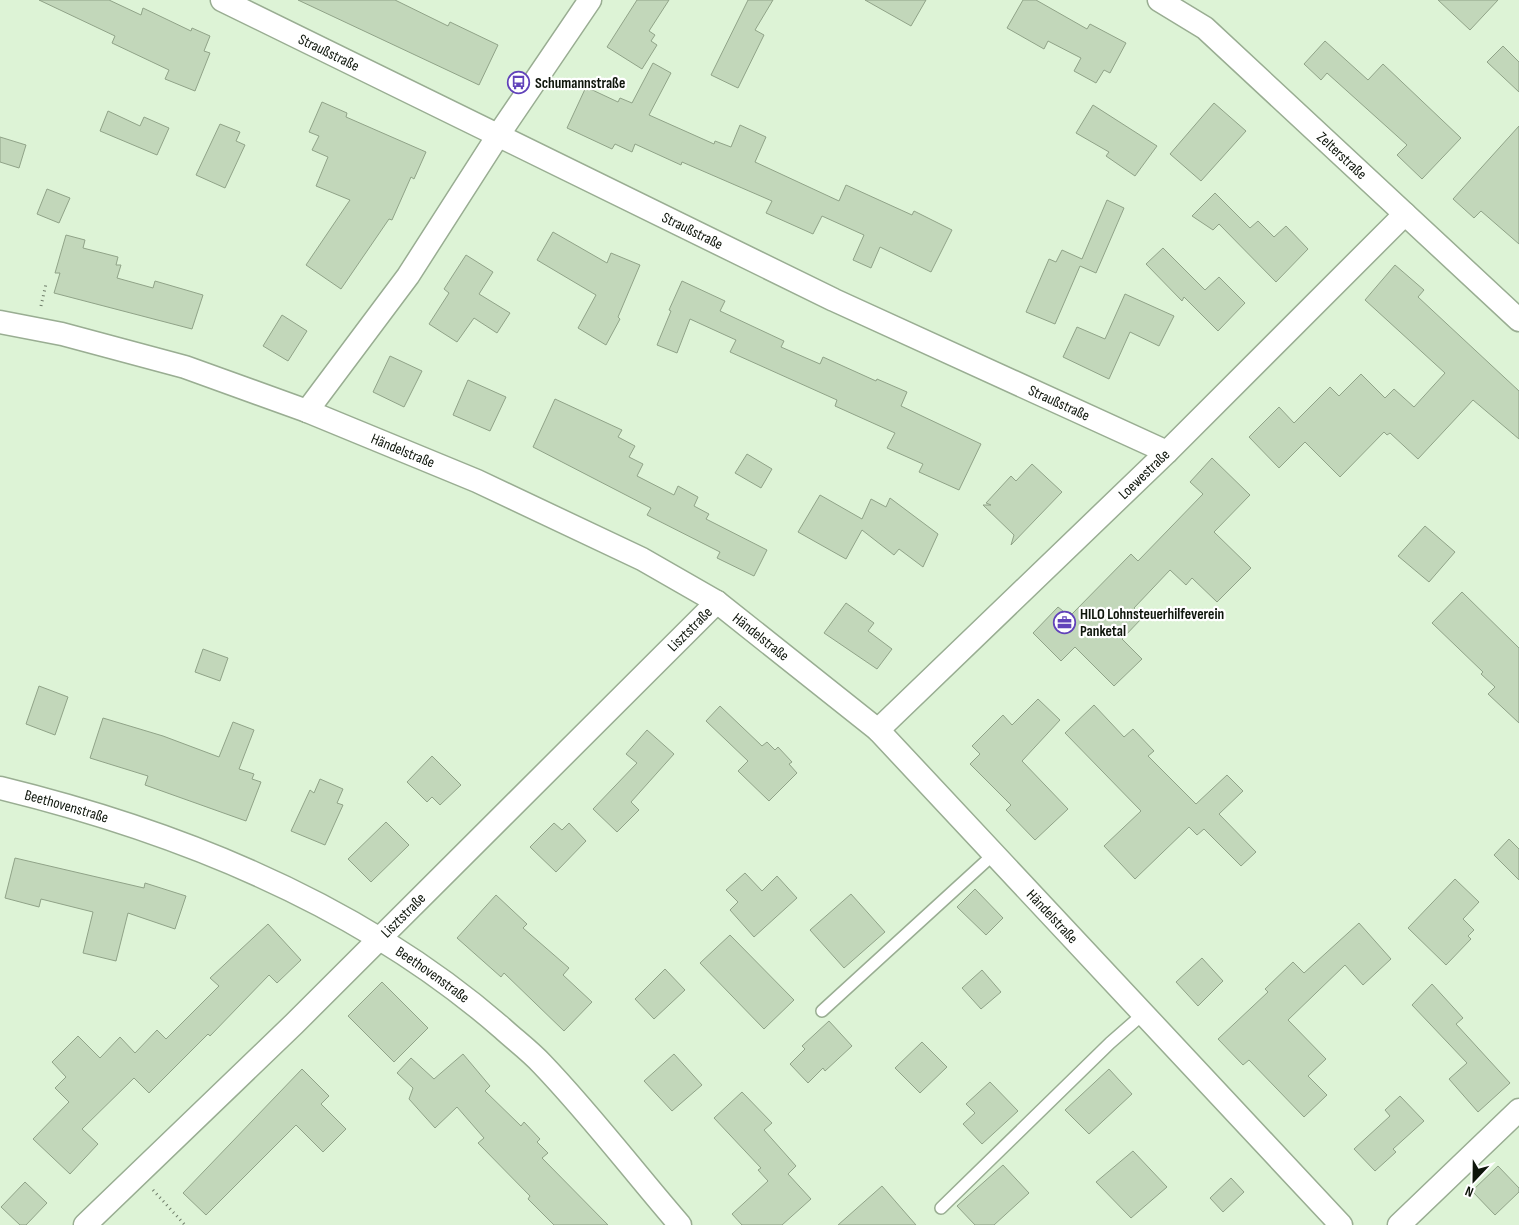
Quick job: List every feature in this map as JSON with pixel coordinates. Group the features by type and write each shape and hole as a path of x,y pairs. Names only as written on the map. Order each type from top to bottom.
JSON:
{"street":[{"name":"Straußstraße","path":"222,0 499,134 834,300 1166,452"},
{"path":"307,411 408,276 499,134 590,0"},
{"name":"Zelterstraße","path":"1159,0 1205,28 1519,320"},
{"name":"Loewestraße","path":"878,730 1166,452 1404,214"},
{"name":"Händelstraße","path":"0,322 62,334 185,367 307,411 486,485 642,558 717,602 878,730 1341,1225"},
{"name":"Lisztstraße","path":"85,1225 294,1024 717,602"},
{"name":"Beethovenstraße","path":"0,788 123,823 223,860 320,905 379,938 470,1000 541,1063 680,1225"},
{"path":"1400,1225 1519,1110"}],"lane":[{"path":"822,1011 995,853"},
{"path":"941,1208 1110,1043 1144,1014"}],"path":[{"path":"137,1174 185,1225"}],"building":[{"path":"39,0 109,0 141,15 143,8 191,31 192,28 210,36 204,51 210,53 195,91 165,79 169,70 112,43 115,36"},
{"path":"298,0 395,0 448,26 450,22 498,45 479,85"},
{"path":"637,0 669,0 649,31 655,35 651,41 657,45 642,69 607,47"},
{"path":"748,0 773,0 755,30 764,35 738,88 711,75"},
{"path":"865,0 926,0 911,26"},
{"path":"1023,0 1036,0 1087,29 1090,24 1126,43 1110,73 1104,70 1096,83 1074,71 1081,58 1048,41 1044,49 1007,28"},
{"path":"1438,0 1498,0 1470,30"},
{"path":"1325,41 1368,80 1383,64 1461,138 1422,179 1397,155 1407,145 1327,73 1321,80 1304,64"},
{"path":"1503,46 1519,62 1519,92 1487,62"},
{"path":"653,63 671,73 649,115 714,144 715,141 731,147 740,125 766,137 755,162 839,201 846,185 912,215 914,211 952,230 931,272 880,247 871,268 853,260 864,235 822,216 813,234 766,213 772,201 682,162 681,165 635,144 632,152 615,144 612,149 567,128 586,87 618,102 620,98 632,103"},
{"path":"322,102 347,113 346,117 426,152 414,179 411,177 392,220 389,219 341,289 306,265 350,200 316,186 328,157 312,150 319,136 309,132"},
{"path":"1214,103 1246,131 1201,181 1170,154"},
{"path":"1093,105 1157,146 1135,176 1106,156 1109,152 1076,133"},
{"path":"108,111 140,126 144,117 169,128 157,155 100,131"},
{"path":"220,124 240,132 236,141 245,145 225,188 196,175"},
{"path":"1519,126 1519,244 1481,211 1474,218 1453,199"},
{"path":"0,137 26,145 19,168 0,162"},
{"path":"47,189 70,198 59,223 37,214"},
{"path":"1215,193 1250,228 1258,221 1274,237 1286,226 1308,249 1276,282 1219,224 1213,230 1192,216"},
{"path":"1107,200 1124,208 1096,273 1080,266 1055,324 1026,312 1049,259 1056,262 1062,250 1082,259"},
{"path":"553,232 607,263 611,253 640,265 618,317 620,319 606,345 578,328 596,295 537,260"},
{"path":"66,235 85,240 83,248 118,257 116,265 121,265 117,278 153,288 155,281 203,295 192,329 54,293 60,273 55,273"},
{"path":"1163,248 1205,290 1219,277 1245,303 1218,331 1184,297 1182,301 1146,264"},
{"path":"466,255 493,272 479,294 510,313 497,333 474,318 457,342 429,324 449,293 444,289"},
{"path":"1395,265 1424,290 1418,297 1519,391 1519,439 1473,400 1418,459 1390,433 1387,435 1384,432 1340,477 1305,442 1279,468 1249,437 1279,407 1294,423 1330,387 1339,396 1361,374 1385,398 1394,389 1414,407 1445,373 1365,300"},
{"path":"682,281 725,301 720,311 784,341 781,347 820,364 823,357 876,381 877,379 907,392 901,406 981,444 959,490 919,472 923,464 887,448 895,433 835,406 837,400 730,352 736,340 690,319 677,353 657,345 671,311 669,310"},
{"path":"1125,294 1174,316 1159,346 1130,332 1109,379 1063,357 1077,327 1105,339"},
{"path":"282,315 307,331 288,361 263,346"},
{"path":"390,356 422,371 404,407 373,392"},
{"path":"468,380 506,397 490,431 453,415"},
{"path":"555,399 622,430 618,437 635,446 629,457 643,464 637,476 674,495 678,486 698,497 694,506 709,514 706,519 767,550 754,576 717,558 720,552 647,515 651,508 533,447"},
{"path":"747,454 772,469 761,488 735,473"},
{"path":"1212,458 1250,495 1214,532 1251,568 1217,602 1192,578 1186,585 1170,570 1134,608 1143,617 1122,639 1142,659 1114,686 1075,647 1061,661 1033,633 1058,607 1068,615 1070,612 1072,614 1131,554 1138,561 1203,494 1190,482"},
{"path":"1032,464 1062,492 1011,545 1014,535 983,505 991,505 986,503 1011,476 1016,481"},
{"path":"820,495 862,519 871,499 886,507 890,498 938,534 923,567 899,549 894,555 862,530 846,559 798,532"},
{"path":"1425,526 1455,552 1429,582 1398,556"},
{"path":"1462,592 1519,648 1519,723 1488,694 1495,687 1481,674 1483,672 1432,623"},
{"path":"846,603 874,623 868,631 892,649 877,669 824,633"},
{"path":"203,649 228,658 220,681 195,672"},
{"path":"39,686 68,697 55,735 26,724"},
{"path":"1038,699 1060,720 1022,761 1068,809 1035,840 1006,810 1011,805 970,764 980,754 972,746 1003,715 1012,725"},
{"path":"1094,705 1124,737 1133,729 1154,751 1148,756 1196,804 1227,775 1243,791 1219,814 1256,852 1241,866 1204,829 1197,835 1189,827 1135,879 1104,846 1141,811 1065,733"},
{"path":"720,706 762,746 767,742 775,750 778,747 792,762 789,764 797,773 769,801 738,771 748,761 706,721"},
{"path":"103,718 163,736 219,757 233,722 254,730 239,769 254,774 252,779 261,782 246,821 145,785 148,776 90,758"},
{"path":"647,730 674,754 631,802 639,810 617,832 593,809 637,763 626,754"},
{"path":"432,756 461,785 440,805 432,797 427,802 407,782"},
{"path":"320,779 343,789 337,803 343,805 325,845 291,831 310,790 314,793"},
{"path":"386,822 409,845 371,882 348,859"},
{"path":"554,823 562,830 569,823 586,841 556,872 530,847"},
{"path":"1509,839 1519,849 1519,880 1494,855"},
{"path":"15,858 144,888 145,883 186,896 175,929 128,913 116,961 83,953 93,912 41,899 39,907 5,898"},
{"path":"745,873 762,891 777,876 797,898 754,937 730,910 738,902 726,890"},
{"path":"1455,879 1479,902 1463,919 1474,930 1468,936 1471,939 1446,965 1408,928"},
{"path":"975,889 1003,918 986,935 957,907"},
{"path":"851,894 885,932 844,968 810,930"},
{"path":"496,895 527,924 523,928 569,968 563,975 592,1002 564,1031 504,973 501,977 457,938"},
{"path":"1359,923 1391,959 1363,985 1345,965 1288,1020 1326,1059 1308,1076 1327,1095 1304,1117 1249,1060 1243,1065 1218,1039 1268,992 1265,989 1293,962 1304,973"},
{"path":"268,924 301,960 277,983 269,975 210,1036 208,1034 149,1093 134,1078 82,1129 98,1144 70,1174 33,1139 69,1102 55,1088 66,1077 52,1062 78,1036 100,1058 120,1037 135,1053 157,1030 166,1039 219,986 210,978"},
{"path":"730,935 794,1000 764,1029 700,963"},
{"path":"1202,958 1223,981 1198,1006 1176,982"},
{"path":"665,969 685,990 654,1019 635,999"},
{"path":"982,970 1001,992 981,1009 962,988"},
{"path":"382,982 428,1028 394,1062 348,1016"},
{"path":"1432,984 1463,1018 1456,1024 1510,1083 1478,1112 1449,1079 1467,1063 1412,1005"},
{"path":"829,1021 852,1046 825,1071 823,1068 808,1083 790,1064 805,1049 802,1046"},
{"path":"922,1042 947,1067 920,1093 895,1068"},
{"path":"463,1054 490,1086 485,1091 521,1126 524,1122 540,1139 537,1142 548,1153 542,1158 608,1225 554,1225 528,1199 530,1196 478,1143 484,1138 457,1107 435,1128 409,1099 413,1088 397,1073 411,1058 434,1079"},
{"path":"674,1054 702,1085 672,1111 644,1081"},
{"path":"302,1069 329,1096 321,1104 346,1129 323,1152 296,1125 206,1215 183,1193"},
{"path":"1109,1069 1132,1094 1089,1134 1065,1110"},
{"path":"990,1082 1018,1111 982,1144 963,1124 975,1113 966,1104"},
{"path":"742,1092 772,1123 764,1130 796,1166 788,1174 811,1199 782,1225 742,1225 732,1214 768,1181 758,1170 761,1168 714,1118"},
{"path":"1400,1096 1424,1121 1393,1149 1396,1152 1375,1171 1354,1149 1390,1116 1385,1110"},
{"path":"1133,1151 1167,1187 1131,1218 1096,1182"},
{"path":"1003,1165 1029,1193 994,1225 975,1225 957,1206"},
{"path":"1498,1166 1519,1188 1519,1192 1495,1215 1472,1191"},
{"path":"1231,1178 1244,1192 1223,1212 1210,1198"},
{"path":"25,1182 47,1203 26,1225 20,1225 1,1207"},
{"path":"882,1186 916,1225 838,1225"}],"place":[{"name":"Schumannstraße","path":"519,83"},
{"name":"HILO Lohnsteuerhilfeverein Panketal","path":"1064,623"}]}
